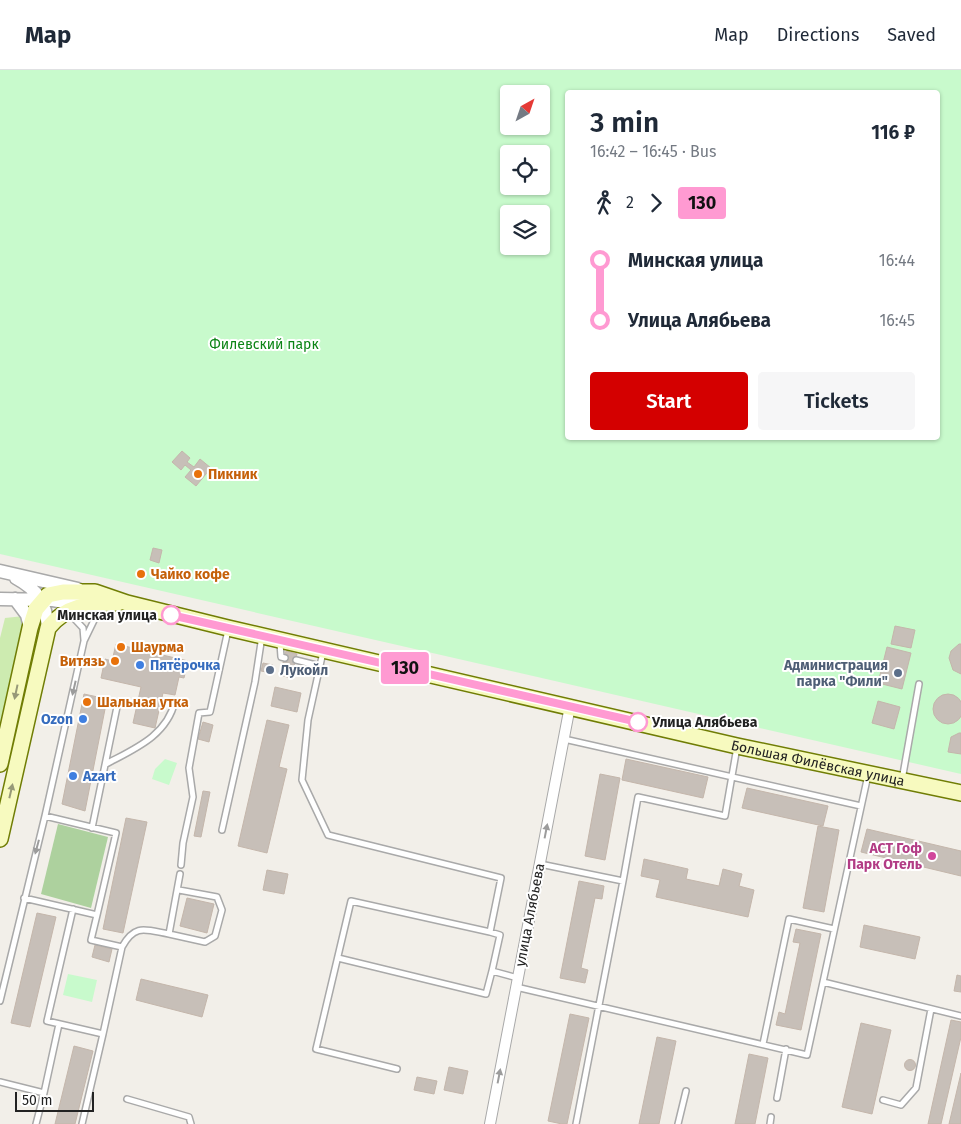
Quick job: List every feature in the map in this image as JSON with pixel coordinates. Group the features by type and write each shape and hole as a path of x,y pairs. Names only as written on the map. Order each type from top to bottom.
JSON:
{"main road":[{"path":"0,764 30,628 42,600 52,593 99,598"},
{"path":"0,839 48,628 66,611 99,598"},
{"name":"Большая Филёвская улица","path":"99,598 737,746 961,793"}],"street":[{"name":"Большая Филёвская улица","path":"1,571 99,598"},
{"name":"Большая Филёвская улица","path":"1,571 30,586 42,600"},
{"path":"15,599 27,616 30,628"},
{"path":"0,600 42,600 81,605"},
{"path":"42,600 47,610 48,628"},
{"name":"улица Алябьева","path":"490,1124 570,706"}],"lane":[{"path":"0,1001 45,816 84,641 99,598"},
{"path":"66,611 83,628 84,641"},
{"path":"181,866 183,843 193,797 190,768 199,713 210,712 228,628"},
{"path":"222,830 255,682 262,636"},
{"path":"280,640 281,657 285,658"},
{"path":"324,650 308,720 302,780 328,835 501,878 490,932"},
{"path":"296,660 320,666"},
{"path":"902,780 919,684"},
{"path":"106,764 151,740 174,708 175,701"},
{"path":"92,828 118,702"},
{"path":"564,739 861,806"},
{"path":"576,1124 638,797 725,816 737,746"},
{"path":"492,971 517,983 599,1008 807,1055 868,772"},
{"path":"45,816 116,832 91,940 122,947"},
{"path":"540,864 623,881"},
{"path":"169,934 179,890 180,874"},
{"path":"82,1124 122,947 129,935 141,929 205,942 216,936 222,910 216,897 179,890"},
{"path":"24,898 97,915"},
{"path":"338,958 486,994 500,935 351,901 316,1049 397,1068"},
{"path":"73,909 47,1021 103,1034"},
{"path":"763,1044 789,919 834,929"},
{"path":"823,982 961,1016"},
{"path":"883,1100 901,1105 916,1088 931,1009"},
{"path":"36,1124 59,1024"},
{"path":"777,1098 786,1049"},
{"path":"0,1082 44,1093"},
{"path":"678,1124 686,1091"},
{"path":"127,1099 189,1117 191,1124"},
{"path":"770,1124 771,1117"}],"green space":[{"name":"Филевский парк","path":"0,70 961,70 961,774 0,554"},
{"path":"24,616 0,725 0,638 5,618"},
{"path":"165,759 177,763 169,785 152,779 155,769"},
{"path":"58,824 108,837 91,908 41,894"},
{"path":"68,974 97,980 92,1002 63,995"}],"building":[{"path":"182,451 190,458 187,462 194,467 200,459 211,468 196,486 185,477 191,470 185,465 181,470 172,462"},
{"path":"153,548 162,550 159,563 150,560"},
{"path":"895,626 915,630 911,648 891,644"},
{"path":"116,644 188,661 184,678 179,677 175,695 163,693 155,728 133,723 141,687 101,678 105,659 112,661"},
{"path":"961,644 961,674 953,670 949,658 951,651"},
{"path":"887,647 911,653 902,689 878,683"},
{"path":"286,651 297,654 291,678 280,675"},
{"path":"263,663 273,665 271,673 261,671"},
{"path":"275,687 301,693 297,712 271,706"},
{"path":"84,694 107,699 85,811 62,804"},
{"path":"948,694 959,698 962,703 962,715 959,720 948,724 937,720 933,709 937,698"},
{"path":"878,701 900,707 894,729 872,723"},
{"path":"267,720 289,725 279,767 287,769 267,853 238,846"},
{"path":"203,722 213,725 209,742 198,739"},
{"path":"961,733 961,754 948,752 951,737"},
{"path":"626,759 708,777 703,798 622,780"},
{"path":"600,774 620,778 605,860 585,856"},
{"path":"747,788 828,806 823,826 742,808"},
{"path":"203,791 210,792 201,837 194,836"},
{"path":"126,818 147,822 123,933 103,929"},
{"path":"818,826 839,830 824,912 803,908"},
{"path":"867,829 961,851 961,876 861,852"},
{"path":"644,859 688,869 686,879 719,886 723,869 742,874 739,886 754,890 748,917 656,897 660,880 641,876"},
{"path":"267,870 288,874 284,894 263,890"},
{"path":"579,881 604,886 602,899 595,898 581,968 588,970 585,983 560,978"},
{"path":"187,898 214,904 207,933 180,926"},
{"path":"37,913 56,917 30,1027 11,1023"},
{"path":"864,925 920,937 915,959 860,947"},
{"path":"796,929 821,934 801,1030 776,1025 779,1012 785,1014 800,943 793,942"},
{"path":"95,945 112,949 109,962 92,957"},
{"path":"957,975 961,976 961,992 954,991"},
{"path":"141,979 208,995 202,1017 136,1000"},
{"path":"570,1014 589,1018 567,1124 562,1124 548,1121"},
{"path":"951,1020 961,1022 961,1037 941,1124 928,1124"},
{"path":"861,1023 891,1030 872,1114 842,1107"},
{"path":"657,1037 676,1041 659,1124 639,1124"},
{"path":"74,1046 93,1051 75,1124 55,1124"},
{"path":"749,1054 768,1058 755,1124 735,1124"},
{"path":"910,1059 916,1065 910,1071 904,1065"},
{"path":"449,1067 468,1071 463,1094 444,1090"},
{"path":"961,1073 961,1124 949,1124"},
{"path":"417,1077 437,1081 434,1094 414,1090"}],"bus line":[{"name":"130","path":"171,615 638,722"}],"place":[{"name":"Пикник","path":"198,474"},
{"name":"Чайко кофе","path":"141,574"},
{"name":"Минская улица","path":"171,615"},
{"name":"Шаурма","path":"121,647"},
{"name":"Витязь","path":"115,661"},
{"name":"Пятёрочка","path":"140,665"},
{"name":"Лукойл","path":"270,670"},
{"name":"Администрация парка \"Фили\"","path":"898,673"},
{"name":"Шальная утка","path":"87,702"},
{"name":"Ozon","path":"83,719"},
{"name":"Улица Алябьева","path":"638,722"},
{"name":"Azart","path":"73,776"},
{"name":"АСТ Гоф Парк Отель","path":"932,856"}]}
